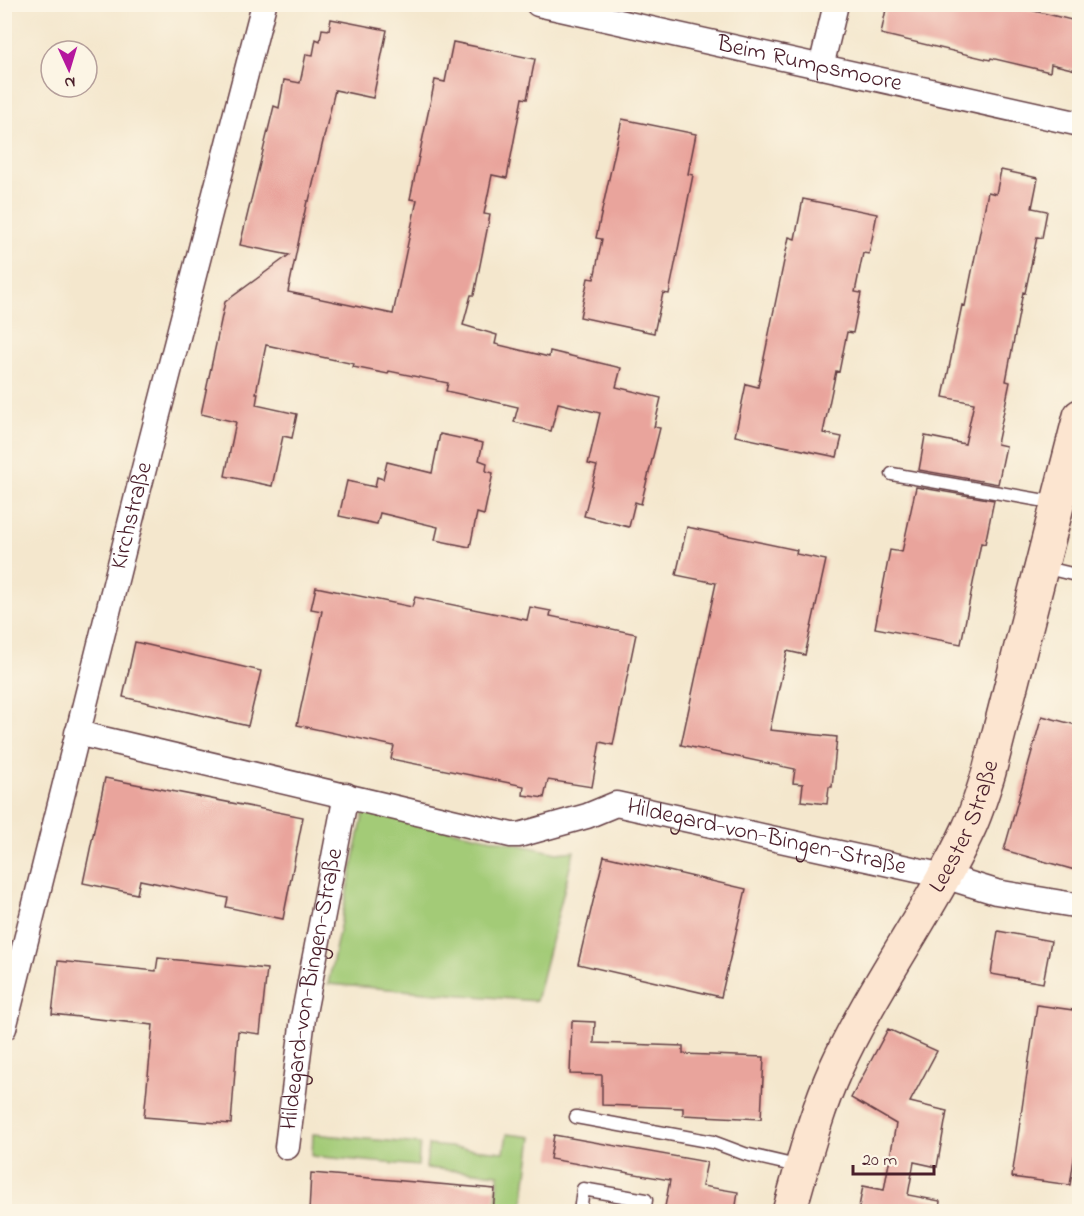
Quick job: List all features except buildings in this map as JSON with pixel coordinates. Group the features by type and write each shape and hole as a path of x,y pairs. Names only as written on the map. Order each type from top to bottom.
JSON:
{"street":[{"name":"Kirchstraße","path":"4,1028 77,733 264,4"},
{"path":"821,67 836,4"},
{"name":"Beim Rumpsmoore","path":"547,5 1080,124"},
{"name":"Leester Straße","path":"789,1212 835,1069 869,1004 970,827 989,772 1080,416"},
{"name":"Hildegard-von-Bingen-Straße","path":"77,733 519,835 586,816 616,804 944,876 996,891 1080,906"},
{"name":"Hildegard-von-Bingen-Straße","path":"286,1147 303,1018 346,795"}],"lane":[{"path":"892,474 1058,504"},
{"path":"1042,567 1080,576"},
{"path":"576,1117 713,1142 745,1154 802,1168"},
{"path":"580,1212 583,1189 646,1200 644,1212"}],"green space":[{"path":"364,811 557,853 574,851 536,1001 328,984"},
{"path":"313,1134 420,1144 418,1166 312,1156"},
{"path":"507,1134 532,1137 522,1211 495,1211 499,1174 426,1168 428,1145 504,1152"}]}
